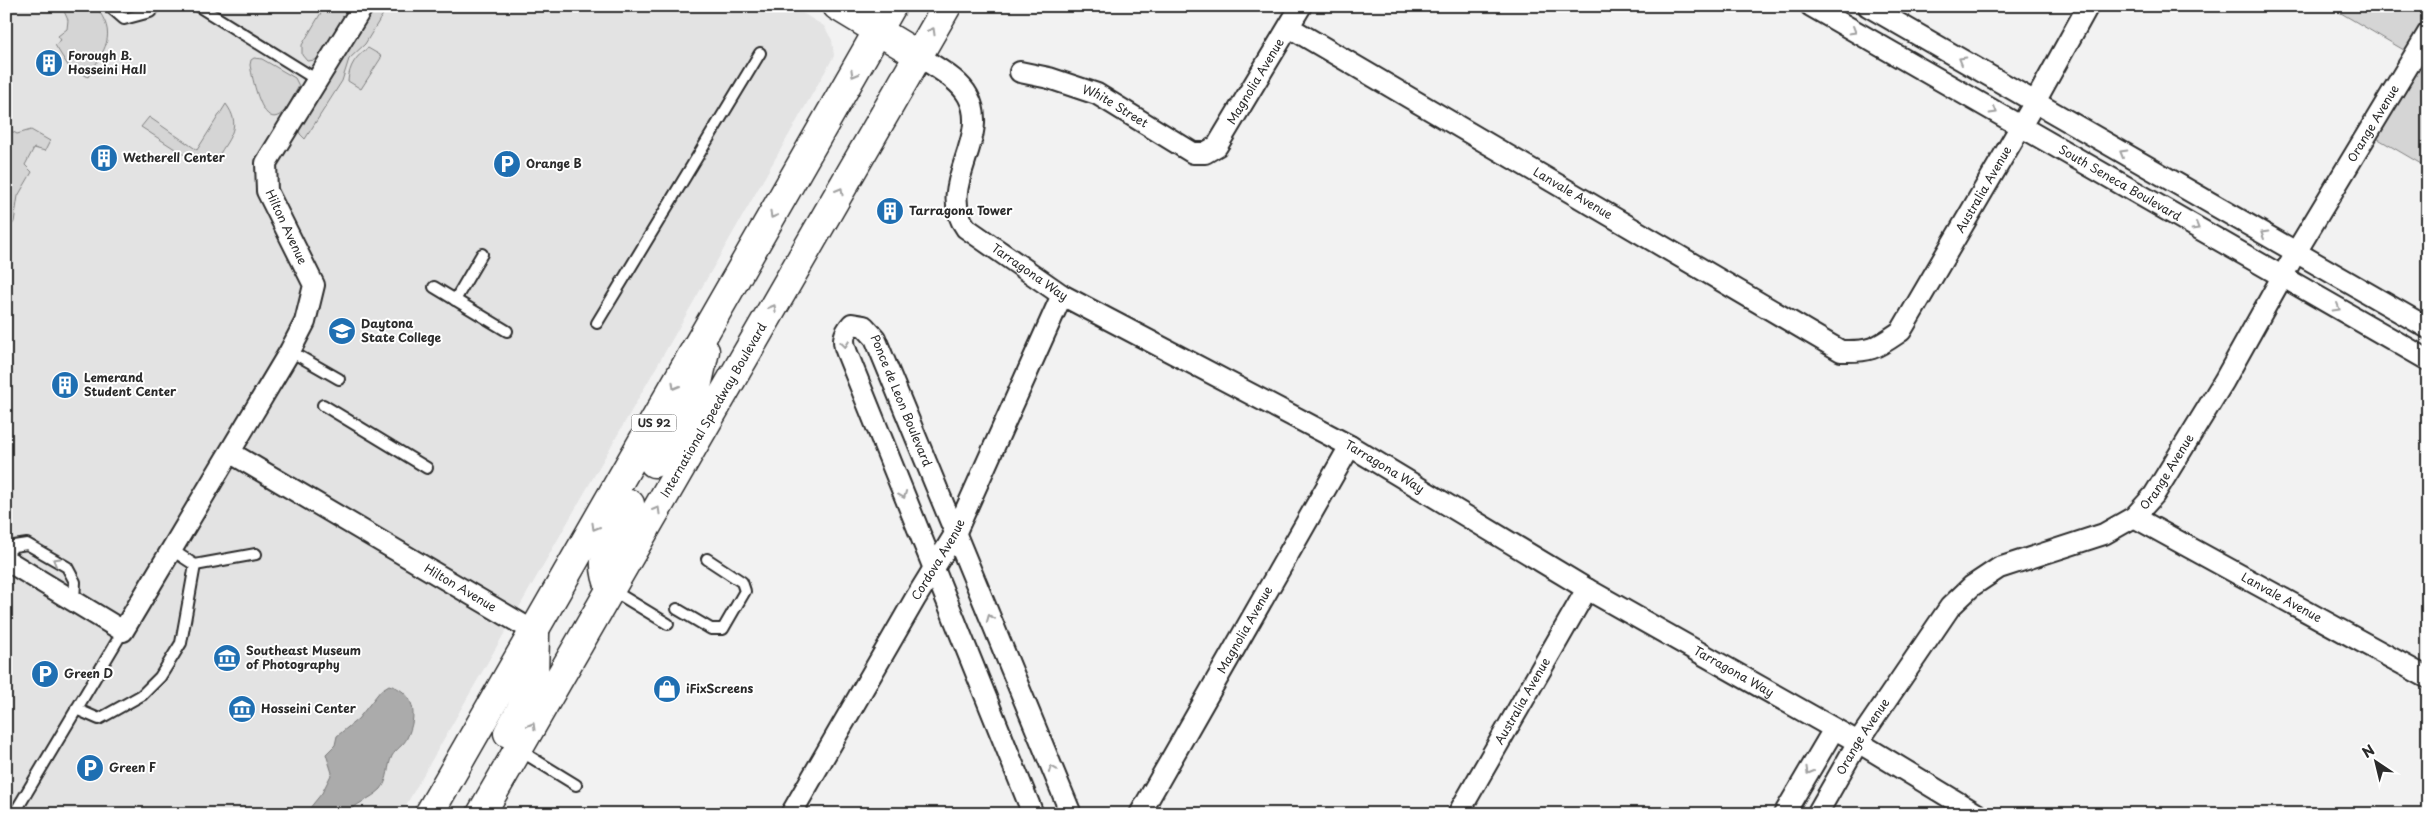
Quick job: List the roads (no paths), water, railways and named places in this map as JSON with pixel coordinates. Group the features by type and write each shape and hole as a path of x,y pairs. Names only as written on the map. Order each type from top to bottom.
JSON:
{"main road":[{"path":"837,6 918,56"},
{"name":"US 92","path":"429,814 892,6"},
{"name":"International Speedway Boulevard","path":"481,814 947,6"},
{"path":"611,589 603,564 606,549 612,534 697,387 706,332"},
{"path":"460,814 524,703 534,679 535,632"}],"street":[{"name":"Hilton Avenue","path":"123,631 231,453 305,322 314,285 267,191 266,163 363,6"},
{"name":"Magnolia Avenue","path":"1205,153 1217,146 1301,6"},
{"name":"South Seneca Boulevard","path":"1811,6 2428,360"},
{"path":"1868,6 2428,328"},
{"name":"Australia Avenue","path":"1860,352 1875,349 1900,331 2021,127 2088,6"},
{"name":"Lanvale Avenue","path":"1288,27 1842,351 1860,352"},
{"name":"Orange Avenue","path":"1817,814 1858,742 1950,607 1972,586 1999,568 2104,534 2134,517 2154,495 2183,450 2296,252 2428,33"},
{"name":"Tarragona Way","path":"918,56 953,79 968,95 974,112 972,136 957,185 956,208 959,218 966,228 1062,295 1350,446 1587,589 1834,728 1977,814"},
{"name":"White Street","path":"1020,72 1049,78 1097,94 1192,153 1205,153"},
{"name":"Cordova Avenue","path":"791,814 955,534 1062,295"},
{"name":"Ponce de Leon Boulevard","path":"1033,814 843,344 845,332 852,324 864,326 875,338 1071,814"},
{"name":"Magnolia Avenue","path":"1140,814 1350,446"},
{"name":"Hilton Avenue","path":"231,453 535,632"},
{"name":"Lanvale Avenue","path":"2134,517 2428,678"},
{"path":"6,560 123,631"},
{"name":"Australia Avenue","path":"1458,814 1587,589"},
{"path":"1784,814 1834,728"}],"lane":[{"path":"109,6 124,19 150,12 156,6"},
{"path":"198,6 317,80"},
{"path":"596,324 760,53"},
{"path":"455,300 482,254"},
{"path":"434,287 507,331"},
{"path":"290,351 339,379"},
{"path":"323,406 426,468"},
{"path":"6,554 14,546 27,544 67,567 75,582 74,601"},
{"path":"172,550 195,565 256,554"},
{"path":"677,608 711,629 723,629 745,591 742,582 706,559"},
{"path":"76,709 99,719 142,695 160,676 181,643 195,565"},
{"path":"611,589 668,624"},
{"path":"14,814 123,631"},
{"path":"518,750 576,785"}],"place":[{"name":"Forough B. Hosseini Hall","path":"49,63"},
{"name":"Wetherell Center","path":"104,158"},
{"name":"Orange B","path":"507,164"},
{"name":"Tarragona Tower","path":"890,211"},
{"name":"Daytona State College","path":"342,331"},
{"name":"Lemerand Student Center","path":"65,385"},
{"name":"Southeast Museum of Photography","path":"227,658"},
{"name":"Green D","path":"45,674"},
{"name":"iFixScreens","path":"667,689"},
{"name":"Hosseini Center","path":"242,709"},
{"name":"Green F","path":"90,768"}]}
